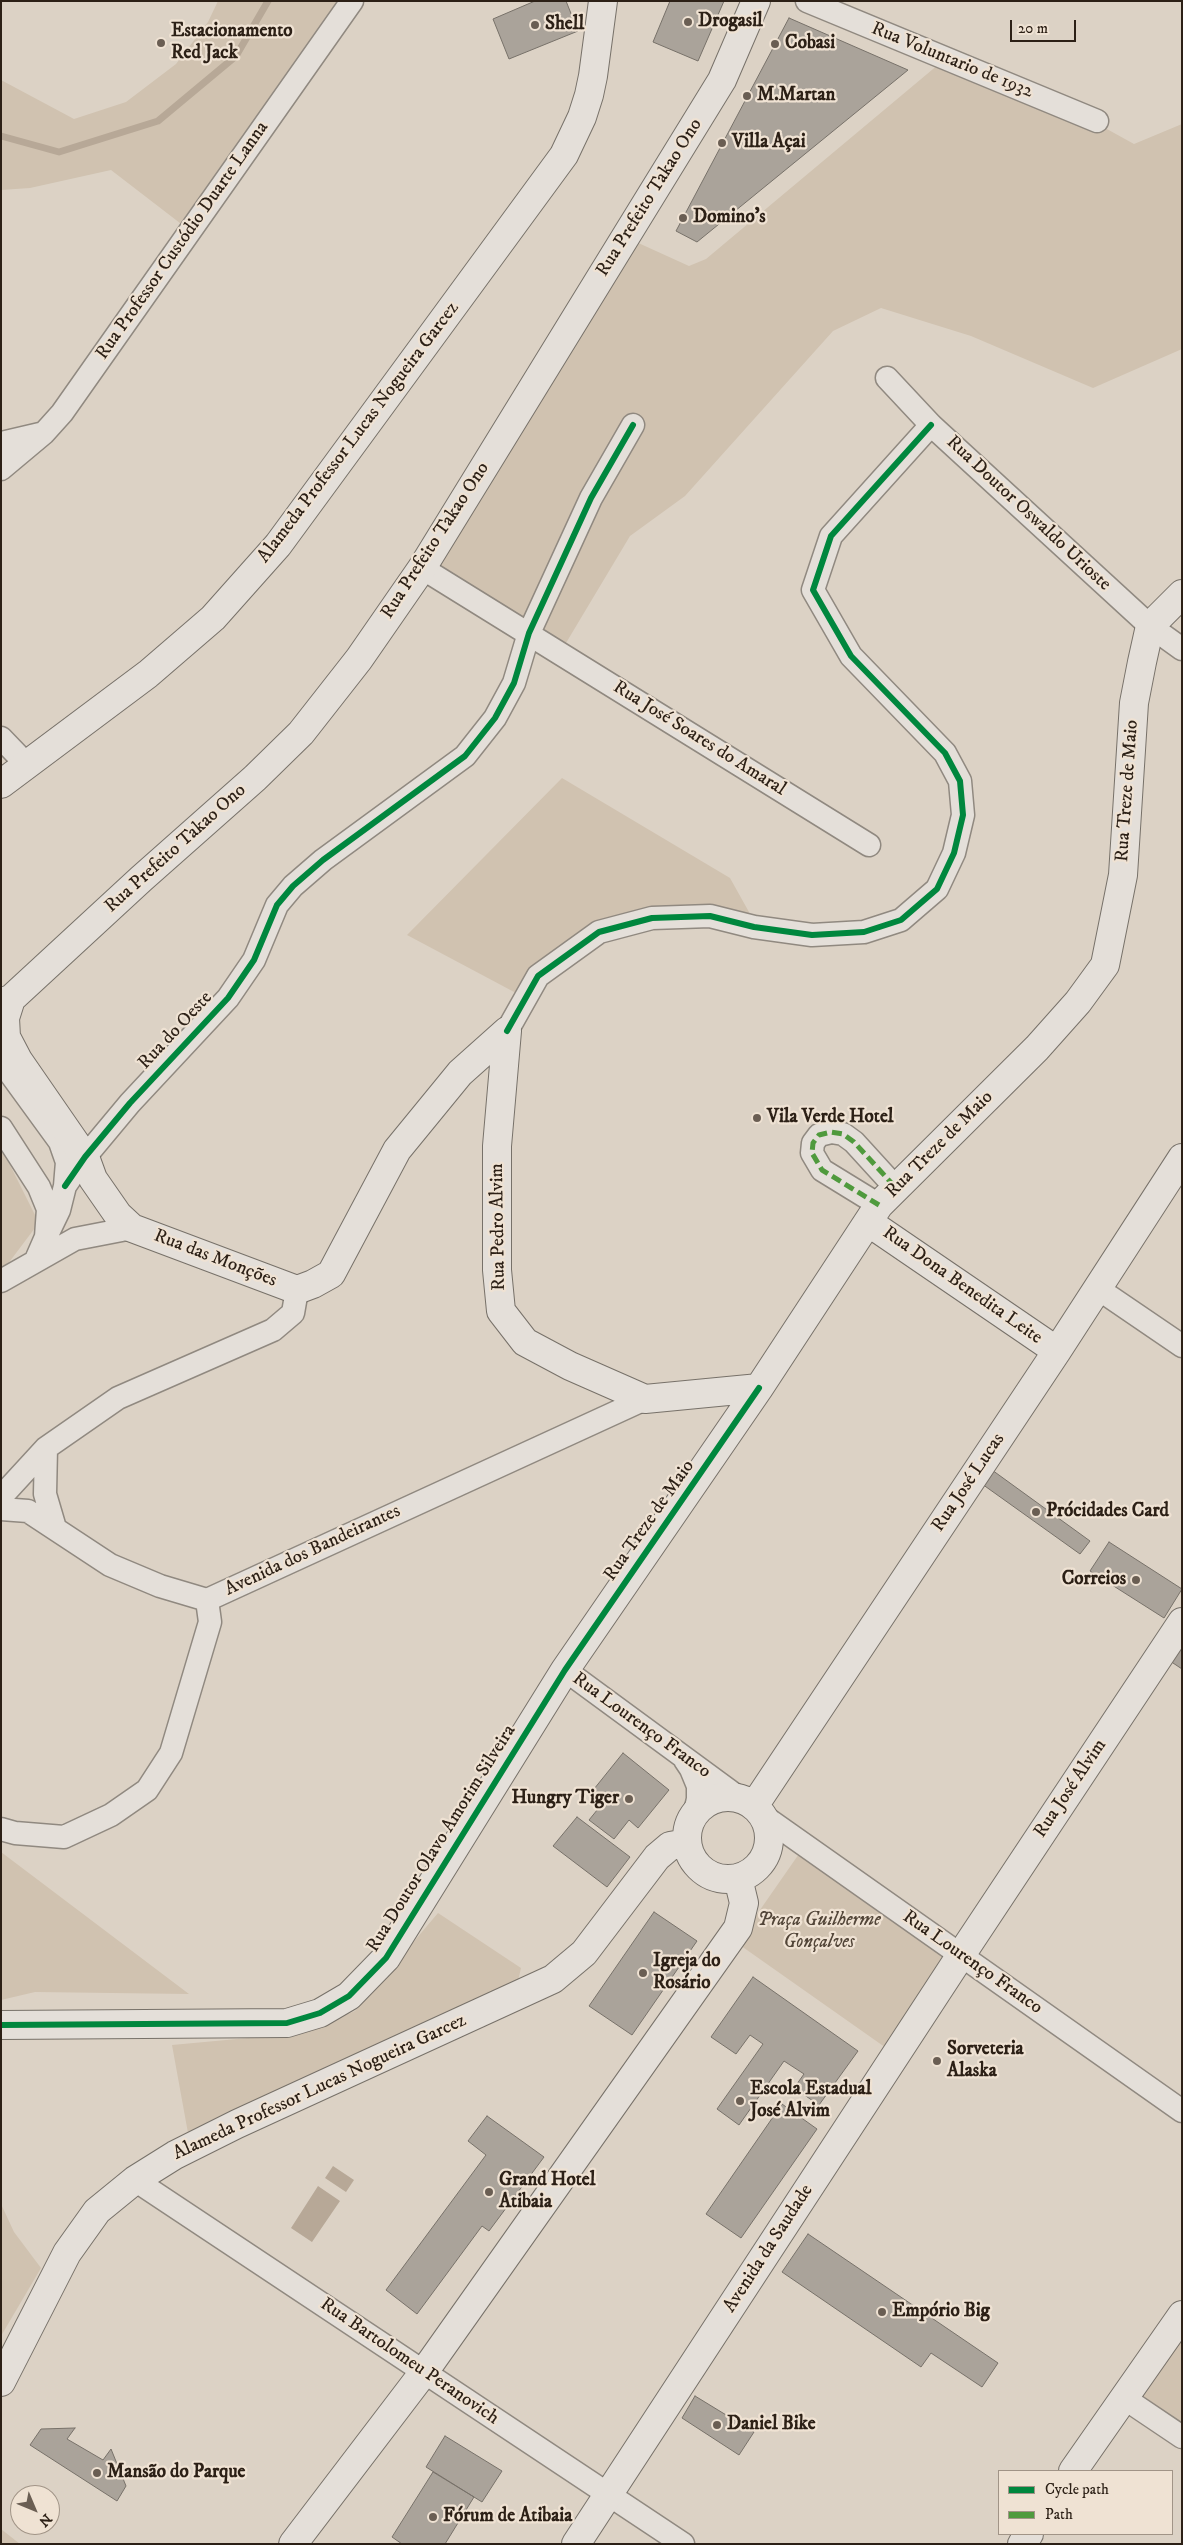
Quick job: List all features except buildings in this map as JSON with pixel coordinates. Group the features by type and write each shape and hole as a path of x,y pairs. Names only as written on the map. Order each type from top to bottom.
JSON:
{"main road":[{"path":"583,1 598,47"},
{"name":"Alameda Professor Lucas Nogueira Garcez","path":"1,784 148,674 191,637 213,618 278,545 564,156 582,117 593,76 603,1"},
{"name":"Rua Prefeito Takao Ono","path":"6,1001 255,778 300,732 359,659 422,568 722,80 756,1"},
{"path":"1150,626 1182,594"},
{"name":"Rua Treze de Maio","path":"565,1670 760,1388 881,1205 1037,1048 1078,1002 1105,965 1123,875 1134,703 1150,626"},
{"path":"6,1001 6,1037 18,1060 85,1157 94,1179 104,1196 132,1228"},
{"path":"297,1290 331,1274 397,1150 460,1073 507,1031"},
{"name":"Rua Pedro Alvim","path":"507,1031 497,1146 497,1270 501,1311 525,1342 570,1366 645,1399"},
{"name":"Rua José Lucas","path":"753,1807 1057,1351 1182,1158"},
{"name":"Rua Dona Benedita Leite","path":"881,1205 1057,1351"},
{"name":"Rua das Monções","path":"132,1228 297,1290"},
{"name":"Avenida dos Bandeirantes","path":"645,1399 760,1388"},
{"name":"Rua José Alvim","path":"961,1955 1182,1622"},
{"name":"Rua Doutor Olavo Amorim Silveira","path":"1,2026 287,2023 320,2014 349,1996 386,1958 565,1670"},
{"path":"730,1797 753,1807 768,1827 767,1853 760,1864 750,1873 738,1878 724,1880 710,1876 699,1868 691,1856 687,1843 688,1829 694,1816 703,1806 716,1799 730,1797"},
{"name":"Alameda Professor Lucas Nogueira Garcez","path":"1,2382 67,2253 97,2211 135,2180 175,2155 237,2124 553,1979 584,1953 657,1857 670,1846 687,1843"},
{"path":"293,2544 424,2372 738,1928 744,1902 738,1878"},
{"name":"Avenida da Saudade","path":"576,2544 961,1955"},
{"path":"1074,2470 1182,2315"}],"street":[{"name":"Rua Professor Custódio Duarte Lanna","path":"1,469 44,433 67,405 352,1"},
{"name":"Rua Voluntario de 1932","path":"808,1 1097,121"},
{"name":"Rua Doutor Oswaldo Urioste","path":"887,378 931,425 1150,626 1182,649"},
{"name":"Rua do Oeste","path":"65,1186 85,1157 130,1103 228,998 254,960 277,905 293,886 323,860 465,756 495,718 514,683 529,633 591,498 633,425"},
{"path":"507,1031 538,976 599,932 652,918 710,916 754,927 812,935 864,932 901,920 937,888 954,853 963,815 960,781 940,747 850,656 813,590 831,536 931,425"},
{"path":"1,443 44,433"},
{"name":"Rua José Soares do Amaral","path":"422,568 869,845"},
{"path":"1,738 27,765"},
{"path":"1,1061 60,1142 66,1162 65,1186 59,1210 36,1260"},
{"path":"1,1128 39,1187 48,1209 46,1238"},
{"path":"1,1281 76,1239 106,1231 132,1228"},
{"path":"1097,1288 1182,1346"},
{"path":"1,1497 46,1448 118,1398 273,1330 292,1313 297,1290"},
{"name":"Avenida dos Bandeirantes","path":"1,1828 14,1834 64,1837 111,1815 148,1790 171,1753 210,1622 207,1600 645,1399"},
{"path":"46,1448 45,1494 55,1528"},
{"path":"1,1509 28,1511 110,1565 160,1586 207,1600"},
{"name":"Rua Lourenço Franco","path":"565,1670 681,1756 1182,2111"},
{"path":"681,1756 692,1769 698,1786 698,1799 694,1816"},
{"name":"Rua Bartolomeu Peranovich","path":"135,2180 683,2544"},
{"path":"1124,2398 1182,2437"}],"green space":[{"path":"218,1 351,1 189,230 111,170 30,188 1,190 1,80 74,119 126,102 176,64 208,22"},
{"path":"945,59 1096,123 1134,144 1182,124 1182,349 1093,388 971,336 881,308 833,331 685,496 630,536 566,643 427,566 634,241 689,266 706,259"},
{"path":"562,778 730,878 754,921 650,907 516,993 407,935"},
{"path":"1,1147 36,1217 47,1212 1,1273"},
{"name":"Praça Guilherme Gonçalves","path":"801,1851 951,1956 889,2050 737,1943"},
{"path":"1,1852 189,1994 35,1992 1,2000"},
{"path":"438,1913 521,1968 518,1981 188,2133 172,2045 302,2033 355,2011"},
{"path":"1,2204 14,2232 41,2268 1,2336"},
{"path":"1182,2336 1182,2429 1139,2400"},
{"path":"1,2529 20,2544 1,2544"}],"shaded area":[{"path":"333,2166 354,2180 346,2192 325,2178"},
{"path":"318,2186 340,2201 312,2242 291,2228"}],"waterway":[{"path":"1,136 59,152 158,121 236,56 268,1"}],"marked path":[{"path":"879,1205 822,1170 812,1153 813,1143 819,1135 831,1132 843,1134 854,1142 896,1188"}],"cycle path":[{"path":"65,1186 85,1157 130,1103 228,998 254,960 277,905 293,886 323,860 465,756 495,718 514,683 529,633 591,498 633,425"},
{"path":"507,1031 538,976 599,932 652,918 710,916 754,927 812,935 864,932 901,920 937,889 954,853 963,815 960,781 945,753 851,656 813,590 831,536 931,425"},
{"path":"1,2025 287,2023 320,2013 349,1996 386,1958 565,1670 759,1388"}],"place":[{"name":"Drogasil","path":"688,22"},
{"name":"Shell","path":"535,25"},
{"name":"Estacionamento Red Jack","path":"161,43"},
{"name":"Cobasi","path":"775,44"},
{"name":"M.Martan","path":"747,96"},
{"name":"Villa Açai","path":"722,143"},
{"name":"Domino's","path":"683,218"},
{"name":"Vila Verde Hotel","path":"757,1118"},
{"name":"Prócidades Card","path":"1036,1512"},
{"name":"Correios","path":"1136,1580"},
{"name":"Hungry Tiger","path":"629,1799"},
{"name":"Igreja do Rosário","path":"643,1973"},
{"name":"Sorveteria Alaska","path":"937,2061"},
{"name":"Escola Estadual José Alvim","path":"740,2101"},
{"name":"Grand Hotel Atibaia","path":"489,2192"},
{"name":"Empório Big","path":"882,2312"},
{"name":"Daniel Bike","path":"717,2425"},
{"name":"Mansão do Parque","path":"97,2473"},
{"name":"Fórum de Atibaia","path":"433,2517"}]}
